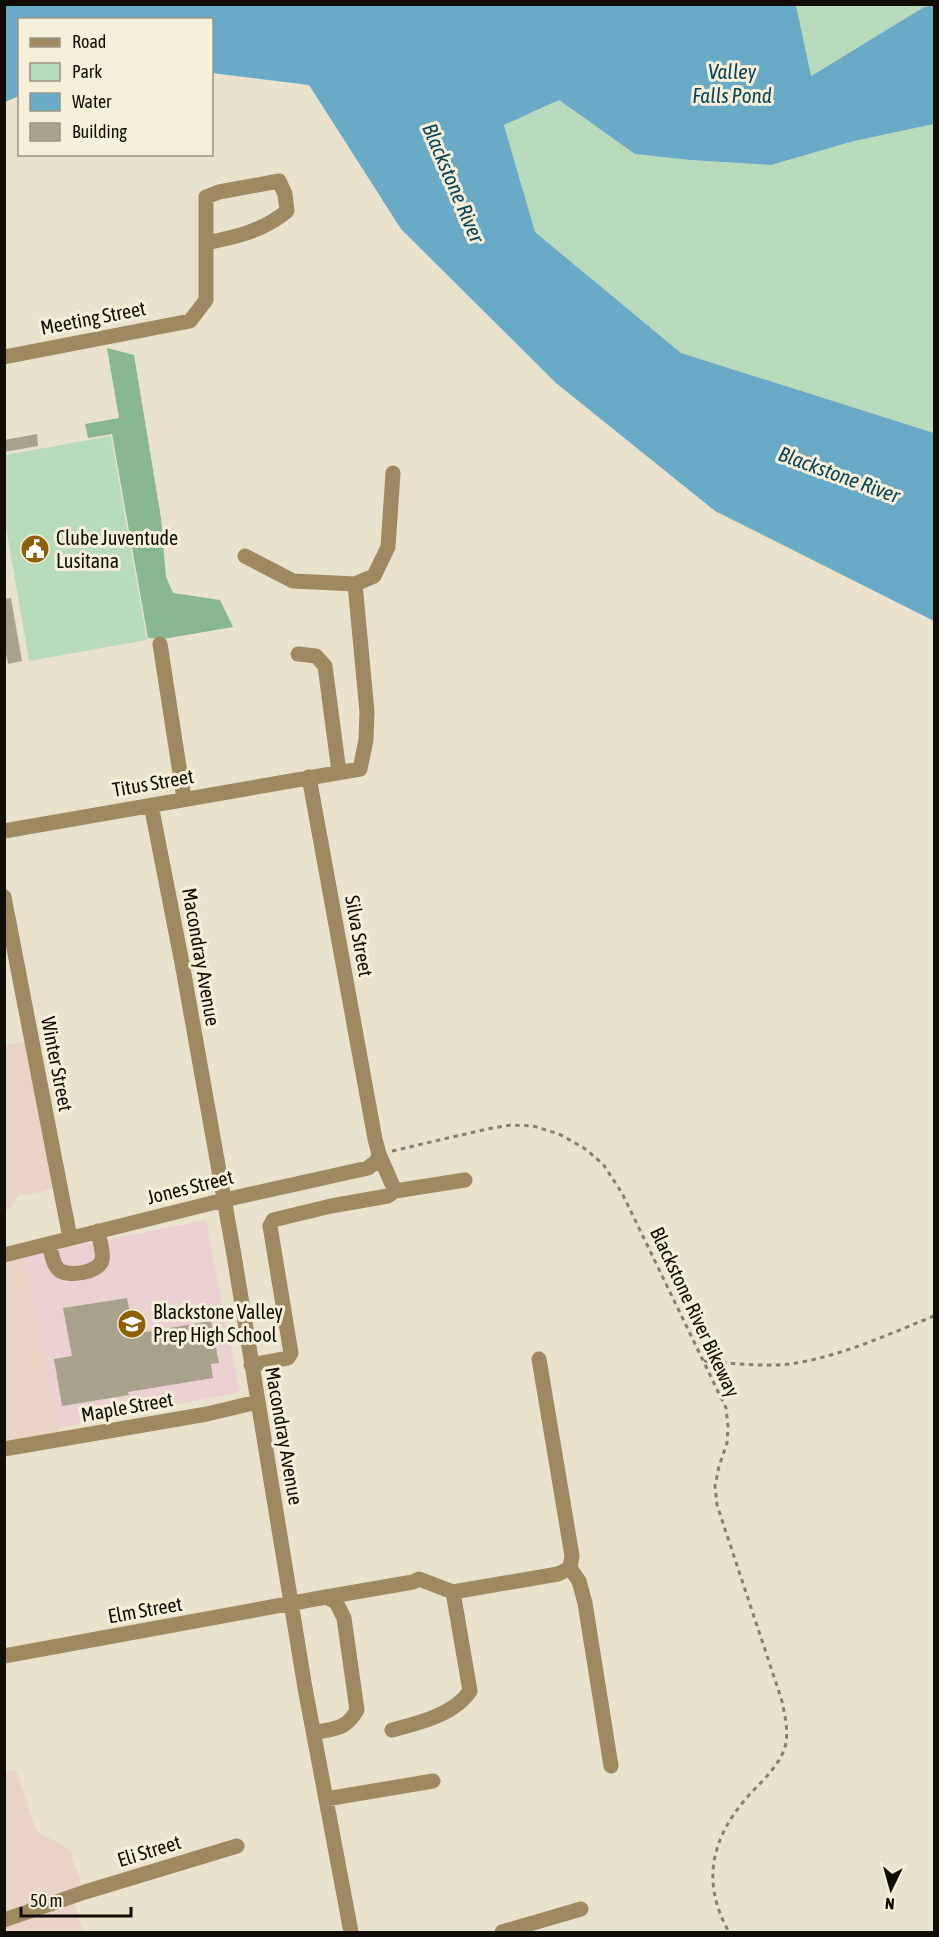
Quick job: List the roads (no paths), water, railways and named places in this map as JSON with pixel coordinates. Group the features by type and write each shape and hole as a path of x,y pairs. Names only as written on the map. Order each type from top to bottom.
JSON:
{"street":[{"path":"279,181 285,194 287,211 274,222 249,234 206,243 206,196 279,181"},
{"name":"Meeting Street","path":"4,357 190,321 206,300 206,243"},
{"path":"245,556 293,581 355,584 374,576 388,547 393,473"},
{"path":"309,777 360,769 366,740 367,712 355,584"},
{"path":"160,644 184,799"},
{"path":"298,654 316,656 325,666 339,772"},
{"name":"Titus Street","path":"4,831 309,777"},
{"name":"Silva Street","path":"309,777 379,1154 395,1191"},
{"name":"Macondray Avenue","path":"151,805 182,963 314,1732 351,1932"},
{"name":"Winter Street","path":"4,897 70,1238"},
{"name":"Jones Street","path":"4,1255 224,1200 368,1168 377,1161 379,1154"},
{"path":"251,1365 288,1358 291,1353 270,1226 273,1221 331,1206 388,1196 395,1191 465,1180"},
{"path":"49,1244 56,1266 61,1272 69,1274 89,1271 99,1266 102,1259 98,1231"},
{"path":"539,1359 572,1556 570,1568 579,1581 585,1603 611,1766"},
{"name":"Maple Street","path":"4,1449 207,1414 257,1402"},
{"path":"392,1730 429,1720 465,1699 470,1691 453,1592 558,1574 570,1568"},
{"name":"Elm Street","path":"4,1656 293,1605 419,1579 453,1592"},
{"path":"314,1732 342,1727 351,1721 357,1710 344,1618 336,1602 326,1598"},
{"path":"326,1799 433,1781"},
{"name":"Eli Street","path":"4,1920 237,1846"},
{"path":"502,1932 581,1909"}],"water":[{"path":"5,4 796,5 811,76 924,7 934,5 934,124 854,141 771,165 635,154 559,100 504,125 535,232 681,353 934,433 934,621 715,511 556,383 401,229 309,85 213,73 213,18 18,18 18,96 5,102"}],"place":[{"name":"Clube Juventude Lusitana","path":"35,549"},
{"name":"Blackstone Valley Prep High School","path":"132,1324"}],"water label":[{"name":"Valley Falls Pond","path":"732,84"},
{"name":"Blackstone River","path":"453,183"},
{"name":"Blackstone River","path":"839,475"}]}
